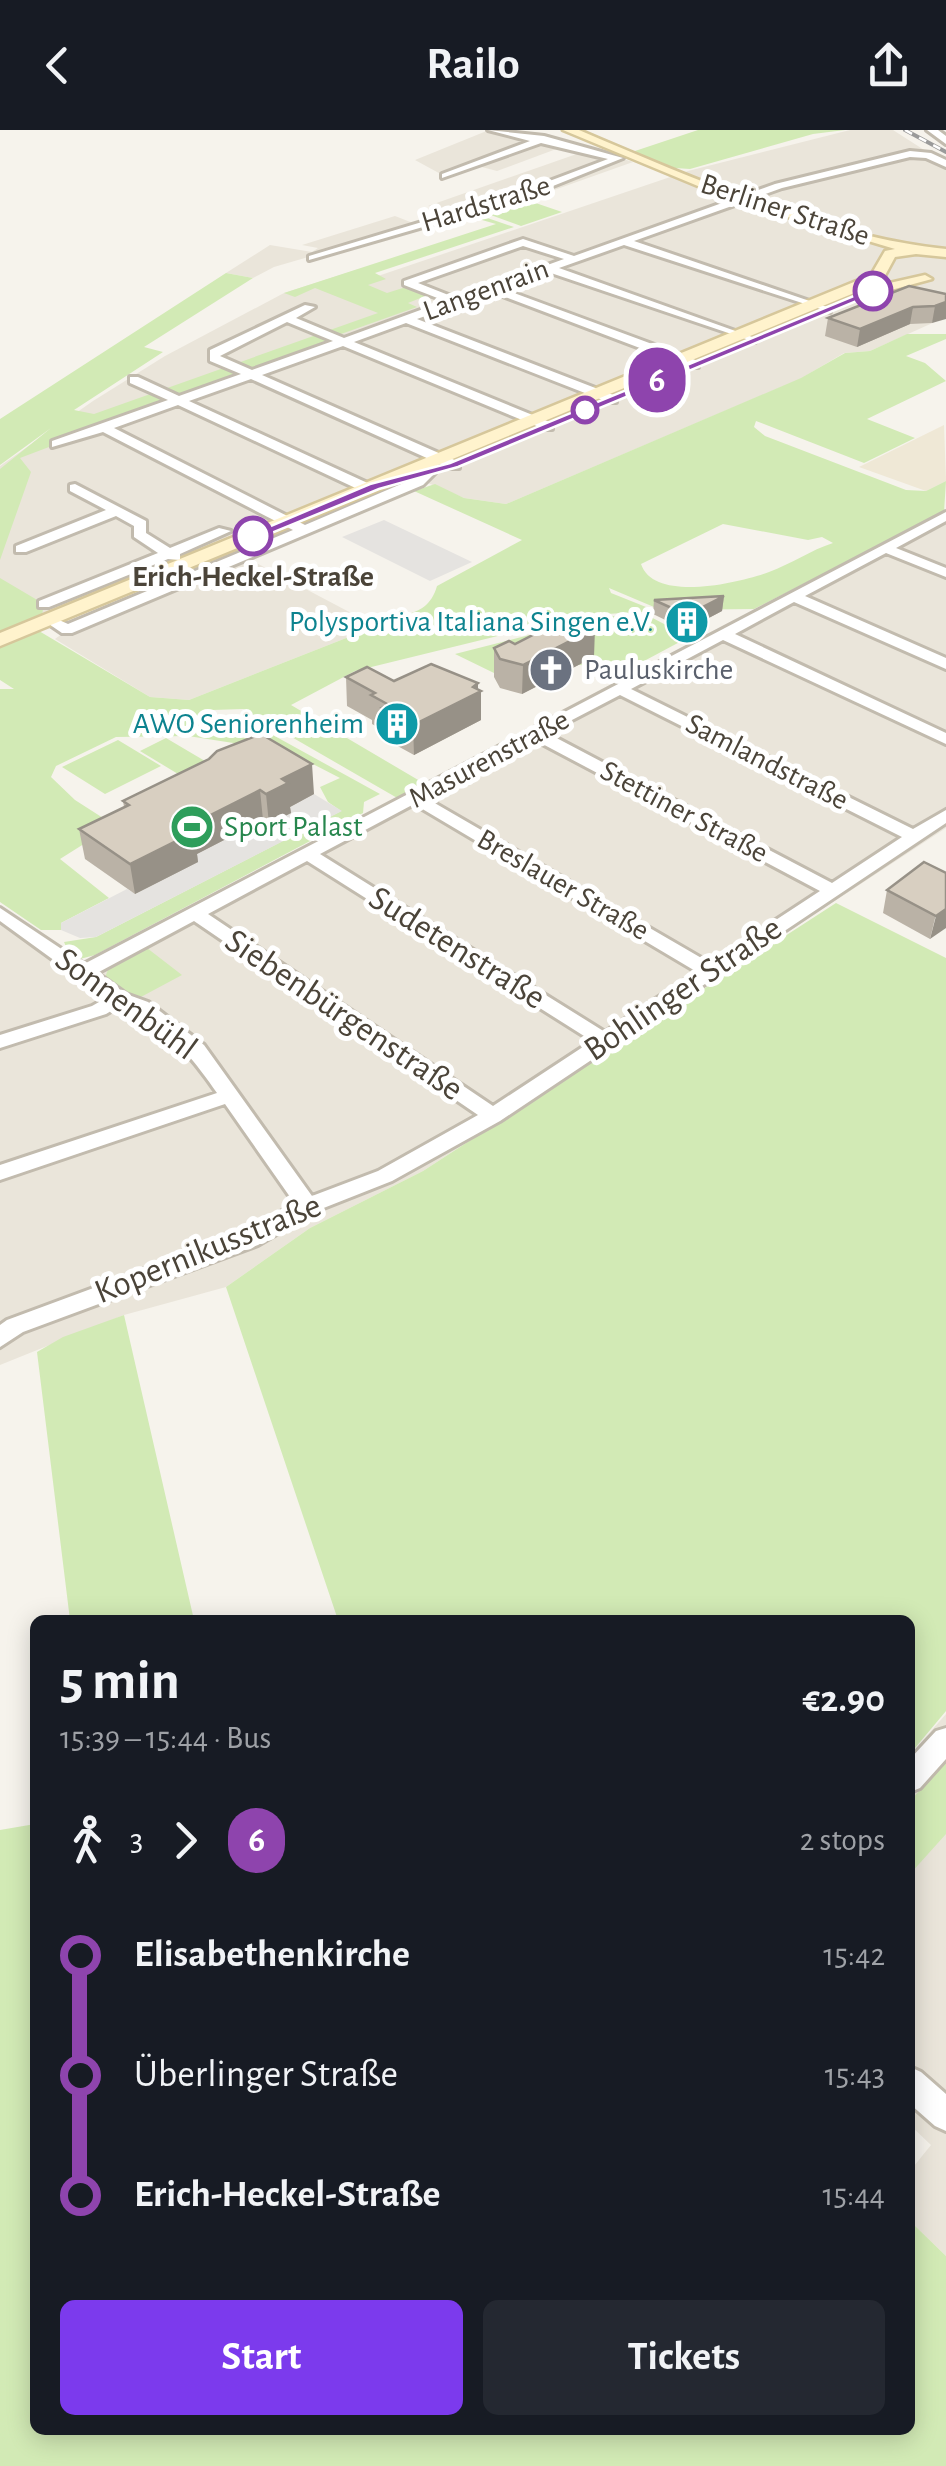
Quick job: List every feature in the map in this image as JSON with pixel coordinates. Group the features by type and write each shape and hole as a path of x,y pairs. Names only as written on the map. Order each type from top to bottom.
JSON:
{"street":[{"name":"Hardstraße","path":"313,258 519,196 618,158 579,146 493,130"},
{"name":"Berliner Straße","path":"569,130 932,279 903,281 819,307"},
{"path":"932,130 946,141"},
{"name":"Hardstraße","path":"445,176 544,140"},
{"name":"Hardstraße","path":"579,146 596,142"},
{"name":"Langenrain","path":"57,444 739,199 860,164 919,153 946,164"},
{"name":"Berliner Straße","path":"739,199 916,250"},
{"path":"622,241 819,307"},
{"path":"454,301 408,282 524,242 573,259"},
{"path":"75,488 140,524 139,534 178,558 298,526 372,488 440,466 819,307 877,278 885,262 916,250 945,253"},
{"path":"473,260 520,278"},
{"path":"547,268 746,338"},
{"path":"491,288 688,362"},
{"path":"310,307 214,354 214,358 440,466"},
{"path":"284,317 542,423"},
{"path":"406,319 606,396"},
{"path":"134,380 372,488"},
{"path":"103,427 298,526"},
{"path":"0,640 418,482 440,466"},
{"path":"21,549 117,512"},
{"name":"Masurenstraße","path":"84,972 946,516"},
{"path":"53,618 178,558 224,530"},
{"path":"887,550 946,573"},
{"path":"795,597 946,664"},
{"path":"723,634 946,739"},
{"name":"Samlandstraße","path":"620,689 914,836"},
{"name":"Stettiner Straße","path":"536,734 832,890"},
{"name":"Breslauer Straße","path":"415,798 710,971"},
{"name":"Bohlinger Straße","path":"417,1159 493,1116 946,814"},
{"name":"Sudetenstraße","path":"310,855 605,1041"},
{"name":"Siebenbürgenstraße","path":"196,914 493,1116"},
{"name":"Sonnenbühl","path":"3,919 119,998 141,1006 198,1050 308,1206"},
{"path":"0,1042 99,1010 119,998"},
{"path":"0,1173 228,1096"},
{"name":"Kopernikusstraße","path":"0,1338 15,1326 250,1239 308,1206 342,1196 417,1159"},
{"path":"915,1774 946,1740"},
{"path":"915,2087 946,2114"}],"shaded area":[{"path":"489,130 567,145 497,171 478,166 448,178 415,160"},
{"path":"850,130 893,130 946,164 946,317 870,351 844,353 800,379 506,504 464,498 406,474 0,640 0,466 165,356 284,293 359,269 378,276 688,171"},
{"path":"591,149 633,162 526,200 461,214 428,206"},
{"path":"395,216 418,225 274,267 253,278 226,273 270,245 312,252 318,248 302,245"},
{"path":"944,425 946,481 926,491 859,467"},
{"path":"946,516 946,828 423,1171 310,1228 226,1287 124,1315 0,1365 0,913 84,972"},
{"path":"384,520 472,562 430,581 342,537"},
{"path":"243,556 372,624 364,631 189,700 150,697 55,639 67,630"},
{"path":"314,794 342,811 96,937 80,938 61,930 61,923 127,889 136,894 191,857 263,820 269,824 290,813 285,809"},
{"path":"946,1714 946,2256 915,2226 915,2165 931,2145 915,2130 915,1749"}],"green space":[{"path":"698,130 845,130 813,134 690,169 675,168 632,152"},
{"path":"521,198 562,212 521,226 477,210"},
{"path":"470,212 514,227 375,273 386,279 368,285 387,293 406,287 428,295 408,303 417,307 341,334 330,330 378,313 315,288 295,297 284,293 496,224 461,214"},
{"path":"226,273 253,278 144,347 163,352 74,410 94,414 319,334 331,339 55,440 49,447 20,458 31,472 0,560 0,469 51,428 0,465 0,419"},
{"path":"907,334 946,334 946,339 906,356 925,363 946,381 867,419 915,438 864,463 756,421 754,427 765,436 906,490 926,491 946,481 944,512 754,609 661,610 609,588 611,593 656,611 590,615 355,671 291,705 425,784 399,799 243,709 212,710 210,718 253,719 262,729 380,794 364,802 363,813 95,955 80,959 68,951 64,942 96,937 341,811 328,802 320,787 340,778 307,761 260,747 188,736 116,737 56,766 51,777 75,800 114,825 60,859 109,898 61,923 61,930 41,930 0,902 0,689 14,689 0,680 0,647 39,631 150,697 189,700 384,620 415,612 432,598 437,586 522,540 414,491 435,484 464,498 506,504 801,378 845,353 870,351","holes":["723,524 808,540 822,537 833,543 769,572 719,585 679,587 662,583 649,576 641,564"]},
{"path":"0,578 44,604 42,615 0,632"},
{"path":"643,613 689,637 631,668 579,665 501,669 494,673 455,654 596,618"},
{"path":"166,738 210,764 183,777 140,751"},
{"path":"118,740 161,766 105,794 62,767"},
{"path":"836,903 946,958 946,1711 915,1748 915,1615 336,1615 226,1287 310,1228 423,1171"},
{"path":"147,948 182,975 139,998 104,981 108,969"},
{"path":"124,1315 193,1615 69,1615 37,1352 63,1337"},
{"path":"946,1762 946,1834 915,1868 915,1796"},
{"path":"30,1825 30,2435 915,2435 915,2226 946,2256 946,2466 0,2466 0,1830"}],"building":[{"path":"909,286 946,294 946,302 913,307 860,329 828,318"},
{"path":"724,596 687,615 654,600"},
{"path":"570,616 595,628 523,665 500,659 494,648 509,641 515,644"},
{"path":"431,664 478,683 473,687 481,691 413,725 382,708 389,705 346,677 367,667 394,681"},
{"path":"261,734 312,764 282,779 288,783 266,794 260,790 187,827 194,832 130,864 79,829 129,805 123,801 209,759 217,751"},
{"path":"924,862 946,873 946,909 936,916 887,890"}],"railway":[{"path":"905,130 946,152"}],"bus line":[{"name":"6","path":"253,536 374,486 454,465 873,291"}],"place":[{"name":"Erich-Heckel-Straße","path":"253,536"},
{"name":"Polysportiva Italiana Singen e.V.","path":"687,622"},
{"name":"Pauluskirche","path":"551,670"},
{"name":"AWO Seniorenheim","path":"397,724"},
{"name":"Sport Palast","path":"192,827"}]}
